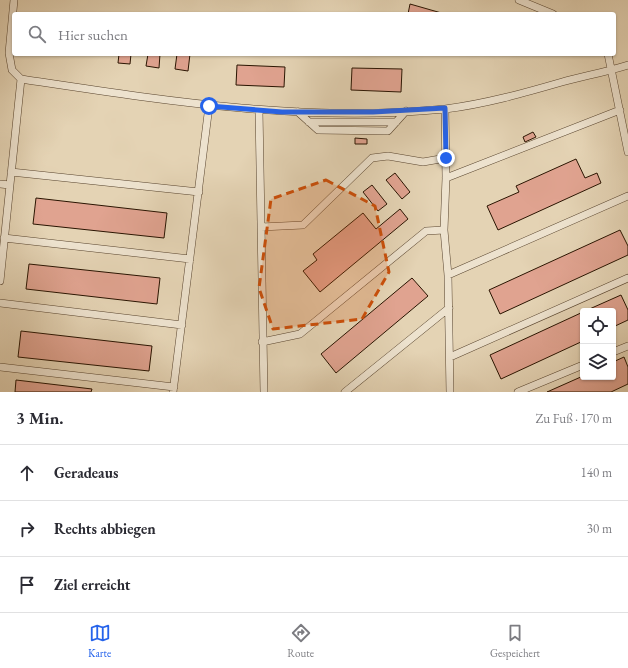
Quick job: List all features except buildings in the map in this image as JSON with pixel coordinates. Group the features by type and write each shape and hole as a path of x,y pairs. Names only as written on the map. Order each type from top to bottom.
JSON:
{"lane":[{"path":"13,12 14,0"},
{"path":"519,0 548,12"},
{"path":"12,21 9,53 12,70 21,79 209,106 259,110 298,112 406,111 445,108 506,98 628,65"},
{"path":"608,56 628,152"},
{"path":"0,281 21,79"},
{"path":"0,368 174,389 209,106"},
{"path":"445,108 446,178 444,230 448,275 450,392"},
{"path":"259,110 264,392"},
{"path":"446,178 620,110"},
{"path":"298,112 309,122 396,122 406,111"},
{"path":"261,227 303,225 372,158 388,156 423,162 446,158"},
{"path":"11,172 199,192"},
{"path":"0,184 10,185"},
{"path":"448,275 628,196"},
{"path":"262,342 300,334 426,231 444,230"},
{"path":"4,238 190,259"},
{"path":"450,357 628,278"},
{"path":"0,303 182,324"},
{"path":"345,392 449,308"},
{"path":"616,351 628,346"},
{"path":"518,392 580,366"}],"highlighted area":[{"path":"326,180 375,206 389,272 362,319 273,329 259,288 271,199"}],"route":[{"path":"209,106 282,112 373,112 445,108 446,158"}]}
